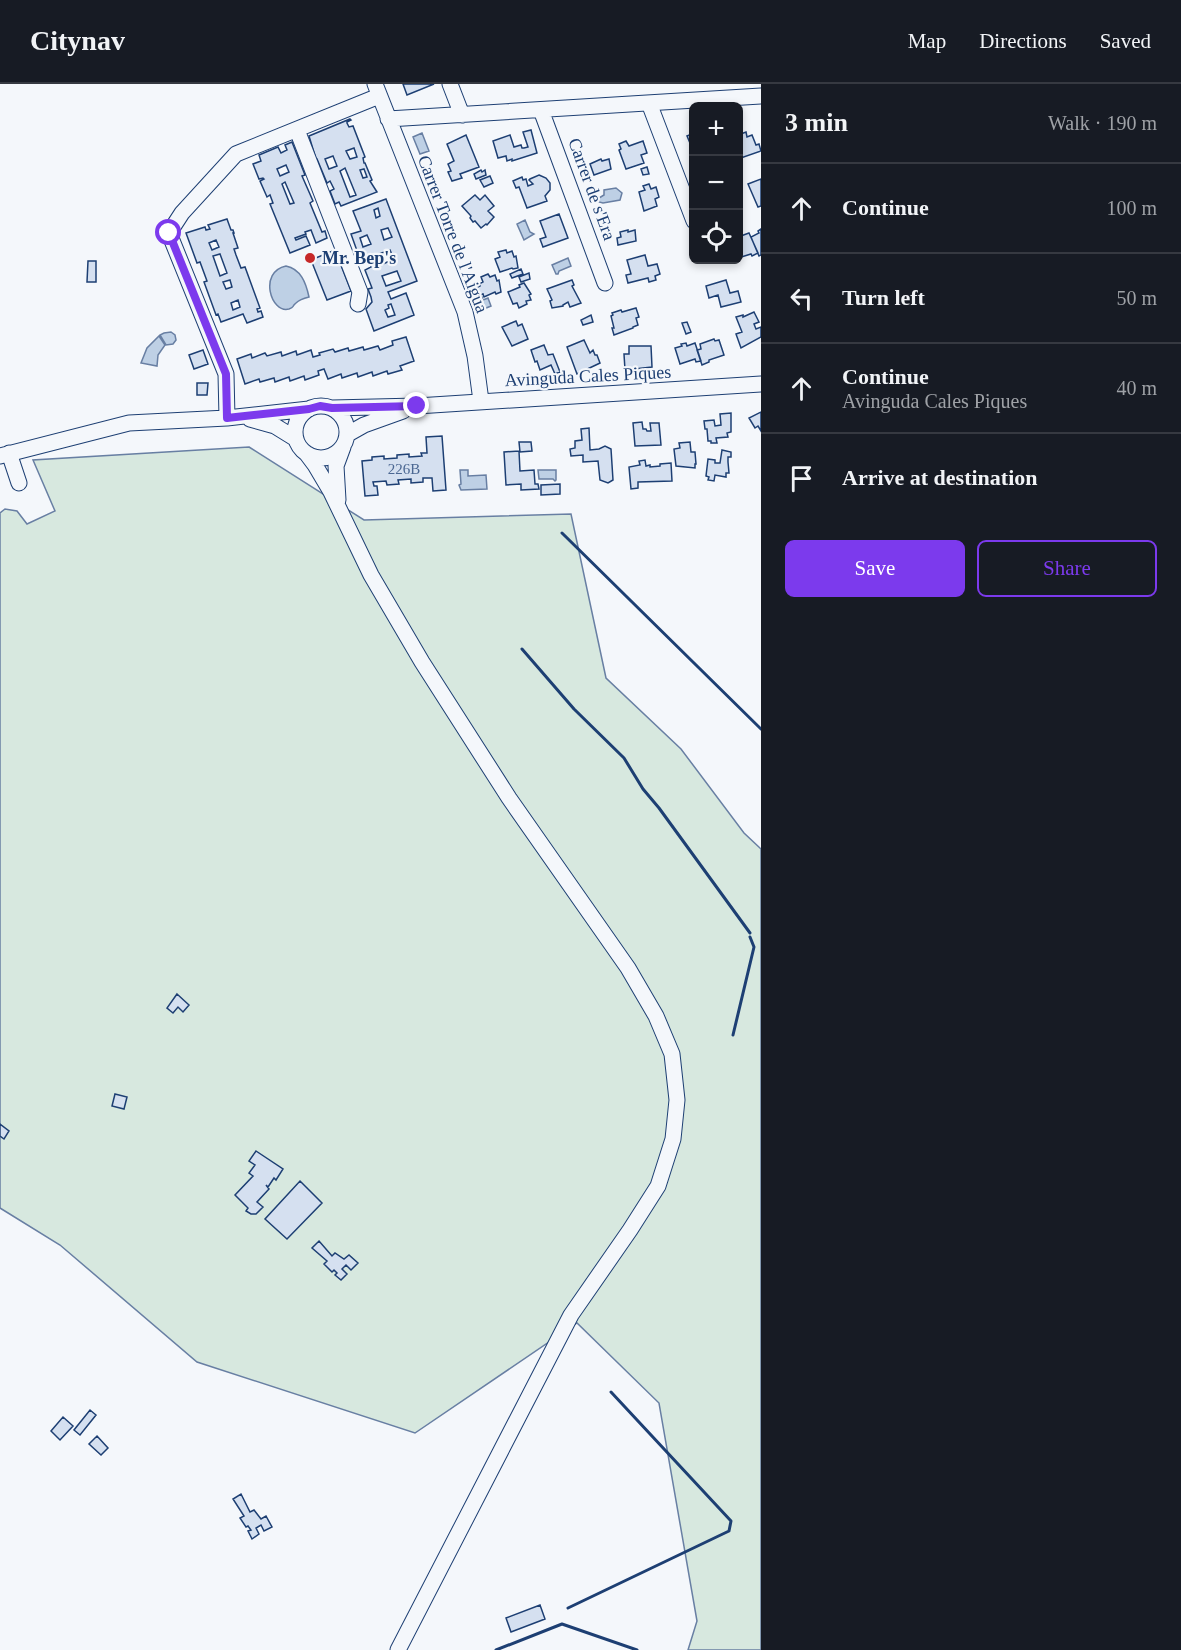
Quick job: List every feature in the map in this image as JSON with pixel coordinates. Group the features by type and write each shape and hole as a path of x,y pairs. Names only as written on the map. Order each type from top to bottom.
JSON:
{"street":[{"path":"450,84 462,115"},
{"path":"234,417 226,374 169,233 182,213 236,154 297,130 377,90"},
{"name":"Carrer Torre de l'Aigua","path":"377,90 465,312 475,356 481,401"},
{"path":"388,119 761,96"},
{"path":"649,103 689,210"},
{"name":"Carrer de s'Era","path":"541,110 605,283"},
{"path":"297,130 360,292 358,304"},
{"name":"Avinguda Cales Piques","path":"332,408 417,406 761,384"},
{"path":"19,483 5,454 129,423 234,417 320,406 332,408 340,414 345,421 345,441 336,466 336,484 339,506 345,524 422,662 509,798 628,968 656,1016 672,1054 677,1100 673,1139 658,1186 571,1315 398,1650"},
{"name":"Avinguda Cales Piques","path":"345,441 364,425 417,406"},
{"path":"309,409 300,418 295,428 299,447 311,457 327,458 338,453 345,441"},
{"path":"234,417 275,426 296,439"},
{"path":"306,453 339,506"}],"shaded area":[{"path":"249,447 364,520 571,514 606,678 681,749 744,833 761,849 761,1650 688,1650 697,1621 659,1403 577,1323 415,1433 197,1362 60,1245 0,1208 0,513 5,509 17,511 27,524 55,511 33,460"}],"water":[{"path":"422,133 429,151 420,154 413,137"},
{"path":"616,188 622,193 620,200 599,202 599,198 604,195 604,190"},
{"path":"525,220 530,232 534,234 524,240 517,224"},
{"path":"568,258 571,266 556,274 552,265"},
{"path":"286,266 299,273 309,297 289,309 283,309 273,299 270,284 277,270"},
{"path":"482,297 483,300 488,298 491,306 479,311 475,300"},
{"path":"171,332 175,335 176,340 173,344 166,345 160,335"},
{"path":"159,336 165,345 158,355 157,366 141,363 147,348"},
{"path":"460,470 468,470 468,476 486,475 487,489 461,490"},
{"path":"538,470 556,470 556,480 539,479"}],"building":[{"path":"403,84 434,84 407,95"},
{"path":"350,119 347,123 349,127 353,126 365,157 363,158 364,163 372,180 370,181 377,192 341,206 339,202 335,204 330,191 334,189 330,181 327,183 309,136","holes":["354,148 357,157 350,159 346,151","333,156 337,166 329,169 325,159","345,168 356,195 350,197 340,171","364,169 367,177 363,178 360,170"]},
{"path":"531,130 537,153 512,161 512,159 507,161 506,156 498,158 493,141 510,135 514,147 521,145 522,148 528,147 523,132"},
{"path":"746,132 747,137 752,135 761,151 743,157 743,133"},
{"path":"466,135 479,167 460,174 462,178 452,181 448,172 451,171 448,164 454,161 447,144"},
{"path":"626,141 629,146 643,141 647,153 641,155 644,163 626,169 619,144"},
{"path":"292,142 305,175 302,176 313,201 310,203 322,232 325,231 327,238 316,243 311,230 305,232 306,234 295,238 296,240 306,236 310,245 290,253 270,204 273,203 270,195 267,197 260,181 264,179 259,179 253,164 261,161 259,155 278,147 281,153 287,150 285,145","holes":["286,165 289,172 280,176 277,169","285,182 294,203 290,204 282,184"]},
{"path":"601,159 602,161 609,159 611,169 594,175 590,164"},
{"path":"647,167 649,174 643,175 641,169"},
{"path":"481,170 482,172 485,170 486,175 476,179 474,174"},
{"path":"539,175 550,183 550,190 545,196 547,201 527,208 519,187 516,188 513,181 522,177 523,180 526,179 528,186 533,184 530,179"},
{"path":"490,176 493,183 484,187 480,180"},
{"path":"761,179 761,206 758,207 748,184"},
{"path":"649,184 651,189 656,187 659,197 655,199 657,206 644,211 639,192 645,190 643,186"},
{"path":"475,195 480,200 485,195 494,206 488,211 494,217 481,228 475,221 473,222 462,206"},
{"path":"386,199 417,281 388,292 391,299 406,293 414,315 374,331 366,309 372,302 368,289 372,288 365,270 371,267 368,259 361,262 351,234 361,231 353,211","holes":["378,208 380,216 376,218 374,210","388,228 392,237 384,240 381,230","367,235 371,244 363,247 360,238","390,250 394,259 383,264 379,254","397,271 401,281 386,286 382,276","391,304 395,315 388,317 385,310 389,308 388,305"]},
{"path":"559,214 568,238 543,247 540,239 546,237 540,221"},
{"path":"227,219 238,248 234,249 236,255 241,268 245,267 260,308 257,309 258,312 261,311 263,317 247,323 243,314 221,322 218,314 216,315 204,282 207,281 200,262 197,263 186,233 205,227 206,230 210,229 208,225","holes":["216,240 219,247 212,250 209,243","220,254 227,273 220,276 213,256","230,280 232,287 226,289 223,282","238,300 240,307 233,310 231,303"]},
{"path":"761,229 761,255 759,256 751,237 759,233"},
{"path":"628,230 628,232 635,230 636,241 618,245 617,238 621,237 620,232"},
{"path":"749,233 758,253 743,256 743,235"},
{"path":"335,250 351,291 327,300 311,260"},
{"path":"506,250 507,253 512,251 514,257 516,256 518,268 500,272 495,259 500,257 498,252"},
{"path":"645,255 648,266 657,264 660,274 655,276 656,280 649,282 648,278 628,283 626,275 631,274 627,260"},
{"path":"88,261 96,261 96,282 87,282"},
{"path":"521,269 523,274 512,278 510,274"},
{"path":"529,273 530,279 521,282 519,277"},
{"path":"488,274 490,277 495,275 497,281 499,280 501,292 484,297 483,294 479,295 476,288 483,282 481,277"},
{"path":"572,280 574,285 572,286 581,303 570,307 568,302 563,306 552,308 550,301 552,300 547,289"},
{"path":"726,280 730,293 738,291 741,302 721,307 718,295 709,298 706,286"},
{"path":"524,283 531,294 529,295 531,300 526,301 527,304 519,308 517,303 513,304 508,292"},
{"path":"636,308 639,317 636,318 638,325 614,335 612,313"},
{"path":"754,312 759,322 754,324 756,329 761,327 761,337 741,348 736,334 742,332 736,317 743,315 743,317"},
{"path":"591,315 593,322 583,325 581,320"},
{"path":"516,321 518,326 522,324 528,339 512,346 502,327"},
{"path":"687,322 691,332 686,334 682,323"},
{"path":"406,337 414,361 400,366 402,370 388,374 387,371 373,376 372,372 358,377 357,373 342,378 341,374 328,379 324,369 318,371 319,375 305,380 304,376 290,381 289,377 275,382 274,378 260,382 259,379 245,384 237,359 251,354 252,358 265,353 267,356 281,352 282,356 296,351 297,355 311,350 313,357 333,349 335,352 348,348 349,351 363,347 364,350 378,346 380,350 393,345 392,341"},
{"path":"714,339 719,340 724,355 702,365 697,350 701,349 700,344"},
{"path":"584,340 590,353 593,350 600,363 577,374 567,347"},
{"path":"686,343 687,346 695,343 701,361 696,362 695,359 680,364 675,348"},
{"path":"544,345 548,355 553,354 560,372 555,374 551,365 540,370 537,361 535,362 531,350"},
{"path":"629,346 651,346 652,367 625,370 624,354 629,354"},
{"path":"203,350 208,364 194,369 189,355"},
{"path":"197,383 208,383 207,395 197,395"},
{"path":"761,412 761,431 758,426 755,428 749,418"},
{"path":"731,413 731,432 727,433 728,437 716,438 717,443 708,441 704,421 714,420 715,426 721,425 720,414"},
{"path":"642,422 643,429 647,431 651,431 650,423 659,423 661,445 635,446 633,423"},
{"path":"589,428 590,450 605,446 611,449 613,480 608,483 600,480 598,461 583,462 583,455 571,456 570,449 575,448 575,441 582,440 581,429"},
{"path":"442,436 446,490 433,491 432,478 423,478 423,482 411,483 411,479 398,480 399,484 387,485 386,481 373,482 374,486 377,486 378,495 365,496 362,461 384,456 384,459 409,454 409,457 422,456 421,453 427,453 426,437"},
{"path":"519,442 531,442 532,451 520,452"},
{"path":"690,442 691,452 695,452 695,468 676,466 674,449 680,448 679,443"},
{"path":"722,450 731,452 731,457 728,457 729,473 726,473 726,477 715,475 714,481 708,480 709,477 706,476 708,459 720,463"},
{"path":"519,451 520,471 534,470 535,484 538,484 539,489 521,490 521,484 506,485 504,452"},
{"path":"645,460 646,466 650,465 650,467 671,463 672,481 638,482 638,488 631,489 629,467 640,465 639,461"},
{"path":"560,484 560,494 541,495 541,485"},
{"path":"177,994 189,1005 183,1012 178,1007 173,1013 167,1008"},
{"path":"115,1094 127,1097 124,1109 112,1106"},
{"path":"0,1124 9,1131 4,1139 0,1136"},
{"path":"256,1151 283,1169 276,1180 274,1178 268,1187 266,1185 269,1189 257,1202 263,1207 256,1214 251,1214 246,1211 248,1208 235,1195 253,1176 249,1173 255,1165 249,1161"},
{"path":"300,1181 322,1203 287,1239 265,1219"},
{"path":"319,1241 332,1256 335,1253 344,1259 349,1255 358,1263 351,1270 346,1265 342,1269 347,1274 341,1280 335,1275 337,1273 334,1270 332,1272 324,1264 327,1261 312,1248"},
{"path":"90,1410 96,1415 80,1435 74,1430"},
{"path":"63,1417 73,1426 60,1440 51,1431"},
{"path":"97,1436 108,1448 101,1455 89,1444"},
{"path":"241,1494 250,1512 254,1510 261,1519 266,1516 272,1527 264,1531 261,1525 256,1528 259,1534 252,1539 248,1531 251,1530 240,1518 244,1516 233,1499"},
{"path":"540,1605 545,1619 511,1632 506,1618"}],"wall":[{"path":"562,533 761,729"},
{"path":"522,649 574,709 624,758 643,789 750,933"},
{"path":"733,1035 754,947 750,937"},
{"path":"568,1608 729,1531 731,1521 611,1392"},
{"path":"496,1650 562,1624 637,1650"}],"place":[{"name":"Mr. Bep's","path":"310,258"}],"route":[{"path":"169,233 226,374 227,418 320,406 332,408 417,406"}]}
